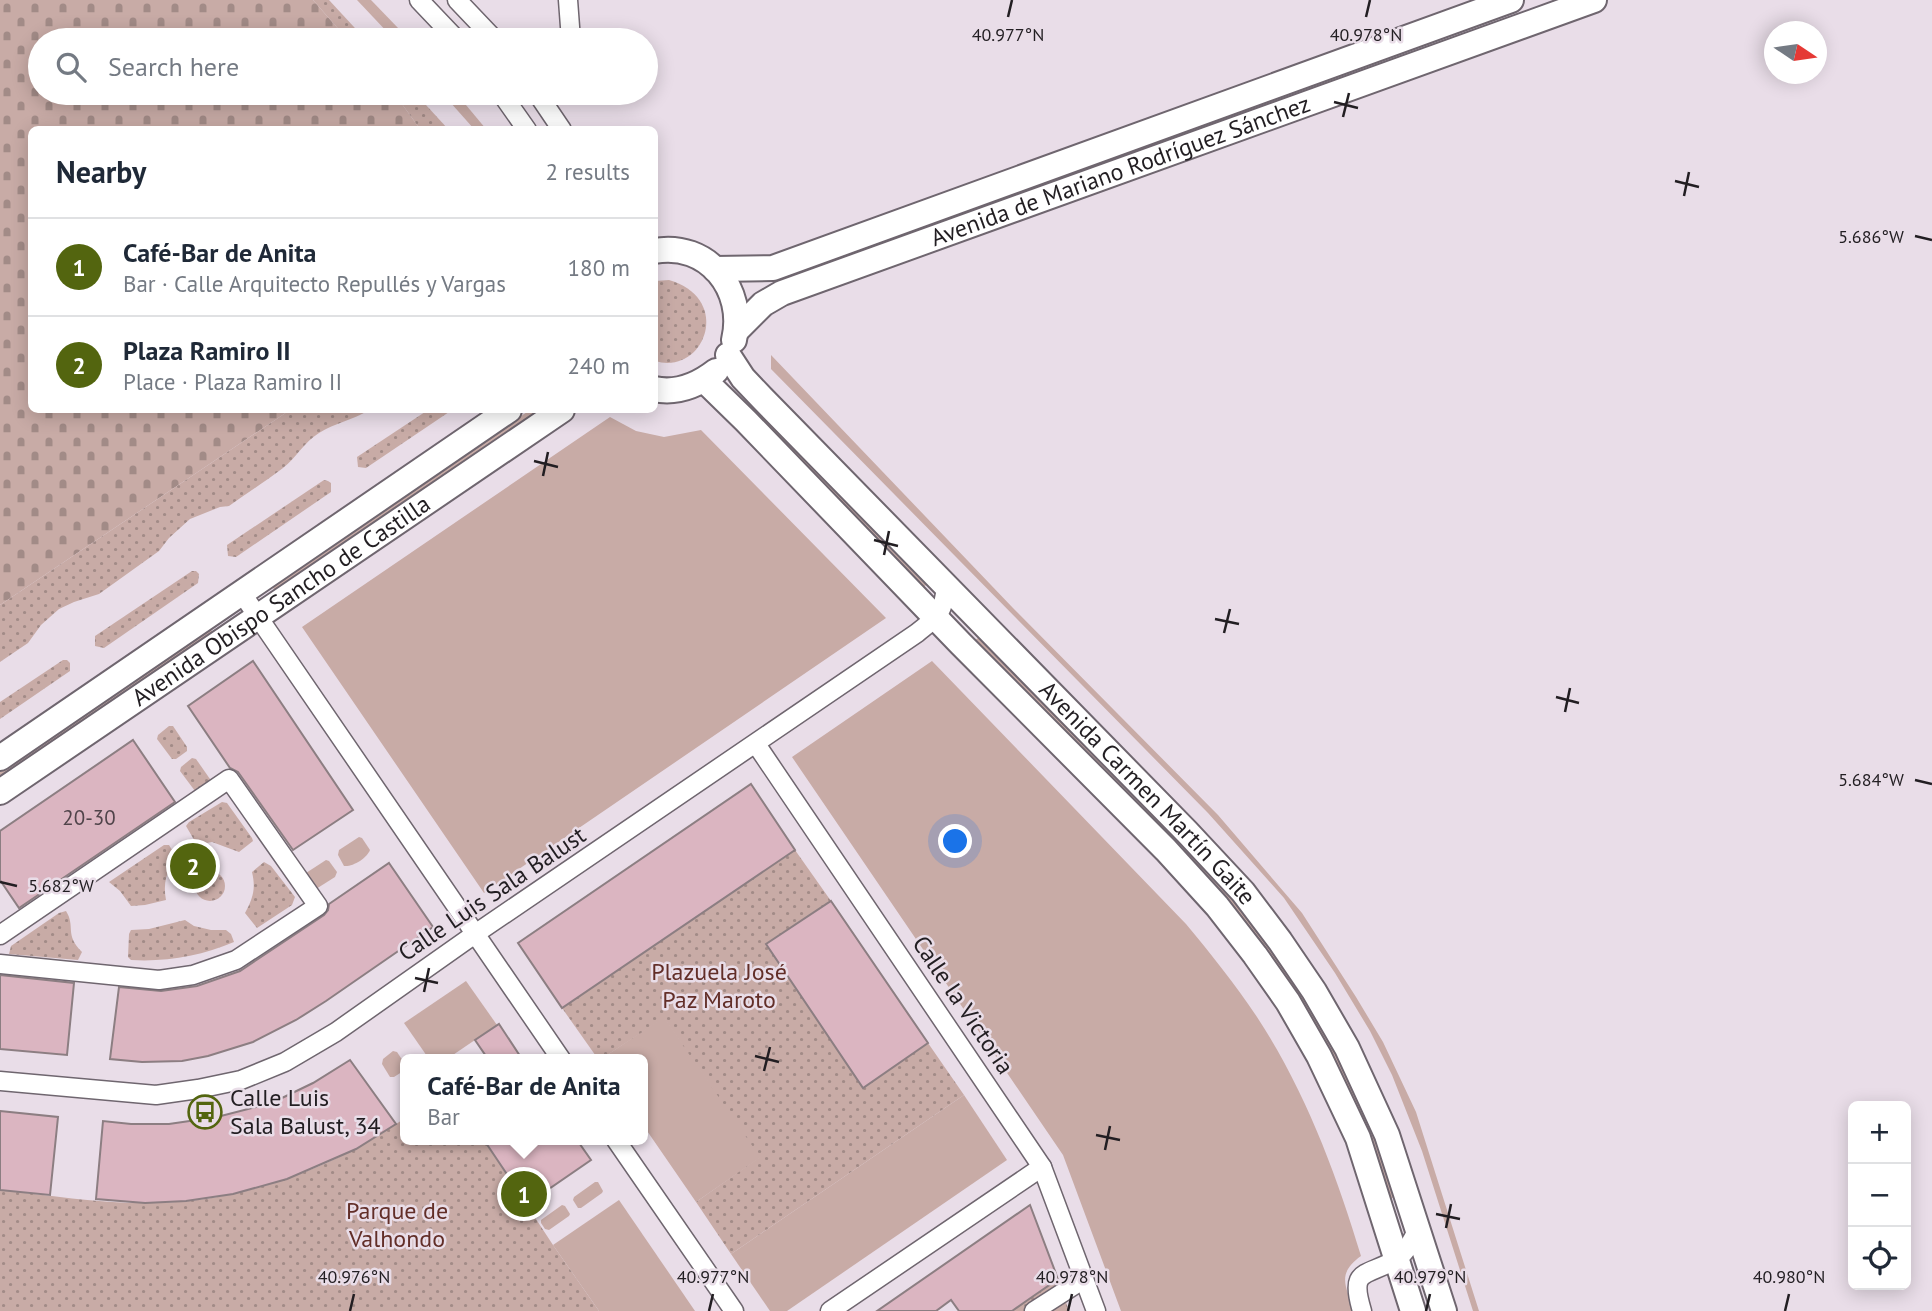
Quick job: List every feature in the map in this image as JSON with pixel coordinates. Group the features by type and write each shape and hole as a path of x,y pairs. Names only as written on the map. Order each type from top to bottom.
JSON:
{"main road":[{"name":"Avenida de Mariano Rodríguez Sánchez","path":"715,269 773,268 1511,0"},
{"name":"Avenida de Mariano Rodríguez Sánchez","path":"736,331 763,304 782,293 1594,0"},
{"path":"658,251 689,253 715,269 726,282 737,314 733,344 717,369 704,380 684,389 658,390"},
{"name":"Avenida Carmen Martín Gaite","path":"727,355 743,379 1187,832 1243,892 1280,941 1314,991 1347,1048 1387,1135 1444,1311"},
{"name":"Avenida Carmen Martín Gaite","path":"704,380 1166,850 1217,906 1255,955 1307,1034 1358,1138 1413,1311"},
{"name":"Avenida Obispo Sancho de Castilla","path":"0,758 505,413"},
{"name":"Avenida Obispo Sancho de Castilla","path":"0,792 558,413"}],"street":[{"path":"419,0 446,28"},
{"path":"457,0 484,28"},
{"path":"568,0 570,28"},
{"path":"509,105 524,126"},
{"path":"545,105 559,126"},
{"path":"936,618 944,606 946,586"},
{"path":"241,592 558,1054"},
{"name":"Calle Luis Sala Balust","path":"0,1081 156,1095 241,1080 285,1062 336,1032 936,618"},
{"name":"Calle la Victoria","path":"756,744 1042,1167 1096,1311"},
{"path":"0,935 229,779 318,906 236,960 193,975 159,980 0,964"},
{"path":"619,1145 734,1311"},
{"path":"830,1311 1042,1167"},
{"path":"1362,1311 1356,1285 1363,1274 1397,1260 1410,1246 1418,1229"},
{"path":"1034,1311 1084,1279"}],"green space":[{"path":"0,0 313,0 338,28 28,28 28,105 403,105 418,126 28,126 28,413 286,413 0,605"},
{"path":"313,0 329,0 355,28 338,28"},
{"path":"357,0 371,0 398,28 383,28"},
{"path":"403,105 426,105 445,126 418,126"},
{"path":"453,105 466,105 484,126 471,126"},
{"path":"669,280 689,290 701,303 706,318 705,333 698,347 687,357 672,363 658,361 658,281"},
{"path":"771,355 1013,608 1218,815 1302,913 1383,1042 1416,1112 1479,1311 1473,1311 1422,1151 1392,1075 1370,1031 1335,973 1284,898 1208,813 771,369"},
{"path":"286,413 363,413 319,433 283,468 229,506 190,519 159,551 99,594 59,609 41,625 28,643 0,662 0,605"},
{"path":"423,413 448,413 366,468 358,467 357,457"},
{"path":"526,413 536,413 275,590 271,586"},
{"path":"761,416 926,585 922,589 757,420"},
{"path":"610,417 636,431 664,437 701,430 886,618 484,893 302,627"},
{"path":"324,480 331,483 331,492 236,557 228,556 227,545"},
{"path":"192,571 199,574 198,583 104,648 95,646 95,636"},
{"path":"210,629 214,633 0,779 0,772"},
{"path":"978,638 1173,835 1168,839 974,641"},
{"path":"63,660 70,663 70,671 0,719 0,702"},
{"path":"932,661 1186,924 1223,969 1257,1017 1290,1073 1318,1133 1351,1225 1361,1256 1348,1269 1345,1281 1354,1311 1121,1311 1063,1155 792,757"},
{"path":"169,726 173,726 187,747 187,751 176,759 172,759 157,739"},
{"path":"192,758 196,759 210,779 209,783 198,791 195,791 180,771"},
{"path":"222,802 227,803 252,838 253,841 239,852 212,842 197,845 186,826"},
{"path":"359,837 370,850 359,861 344,866 338,855 339,850"},
{"path":"164,845 169,845 177,858 166,878 166,900 131,906 109,882"},
{"path":"1184,847 1241,908 1288,972 1335,1050 1377,1141 1396,1197 1389,1199 1370,1145 1179,851"},
{"name":"Plazuela José Paz Maroto","path":"795,850 831,901 767,944 863,1088 928,1043 964,1095 731,1254 696,1202 760,1157 664,1018 609,1054 594,1054 562,1008"},
{"path":"326,860 337,872 335,877 316,889 305,878 306,873"},
{"path":"264,862 271,866 295,897 292,905 257,928 245,913 253,893 252,872"},
{"path":"210,871 221,875 225,886 221,897 210,901 199,897 195,886 199,875"},
{"path":"66,911 73,940 82,952 78,960 9,954 11,946"},
{"path":"185,920 194,926 226,930 234,942 209,951 171,959 131,960 128,957 131,930 149,929"},
{"path":"466,981 497,1025 454,1054 426,1054 404,1023"},
{"path":"664,1017 761,1157 696,1202 648,1132 648,1054 608,1054"},
{"path":"393,1051 397,1052 400,1056 400,1073 390,1077 382,1064 383,1059"},
{"path":"964,1095 1007,1160 787,1311 770,1311 731,1254"},
{"name":"Parque de Valhondo","path":"400,1121 400,1145 487,1145 599,1311 0,1311 0,1190 126,1203 199,1200 279,1181 305,1172 368,1142"},
{"path":"598,1182 602,1193 578,1208 574,1197"},
{"path":"619,1200 695,1311 599,1311 553,1245"},
{"path":"562,1205 569,1216 549,1230 545,1229 541,1220"},
{"path":"1058,1279 1069,1311 1012,1311"}],"building":[{"path":"253,661 353,810 293,850 238,772 230,768 188,706"},
{"path":"133,740 175,802 19,908 0,880 0,831"},
{"path":"751,784 795,850 562,1008 518,943"},
{"path":"389,863 433,927 326,1001 253,1042 182,1061 142,1062 110,1059 119,987 161,991 197,986 240,971 324,915 329,904"},
{"path":"831,901 928,1043 863,1088 766,944"},
{"path":"0,975 74,983 67,1055 0,1049"},
{"path":"499,1024 519,1054 485,1054 475,1040"},
{"path":"350,1060 396,1124 356,1149 287,1179 233,1194 186,1201 145,1203 96,1199 103,1121 169,1124 217,1117 282,1098"},
{"path":"0,1111 58,1117 50,1195 0,1190"},
{"path":"487,1145 580,1145 591,1160 527,1204"},
{"path":"1030,1205 1058,1279 1012,1311 959,1311 951,1300 936,1311 877,1311"}],"place":[{"name":"Plaza Ramiro II","path":"193,866"},
{"name":"Calle Luis Sala Balust, 34","path":"205,1112"},
{"name":"Café-Bar de Anita","path":"524,1194"}]}
